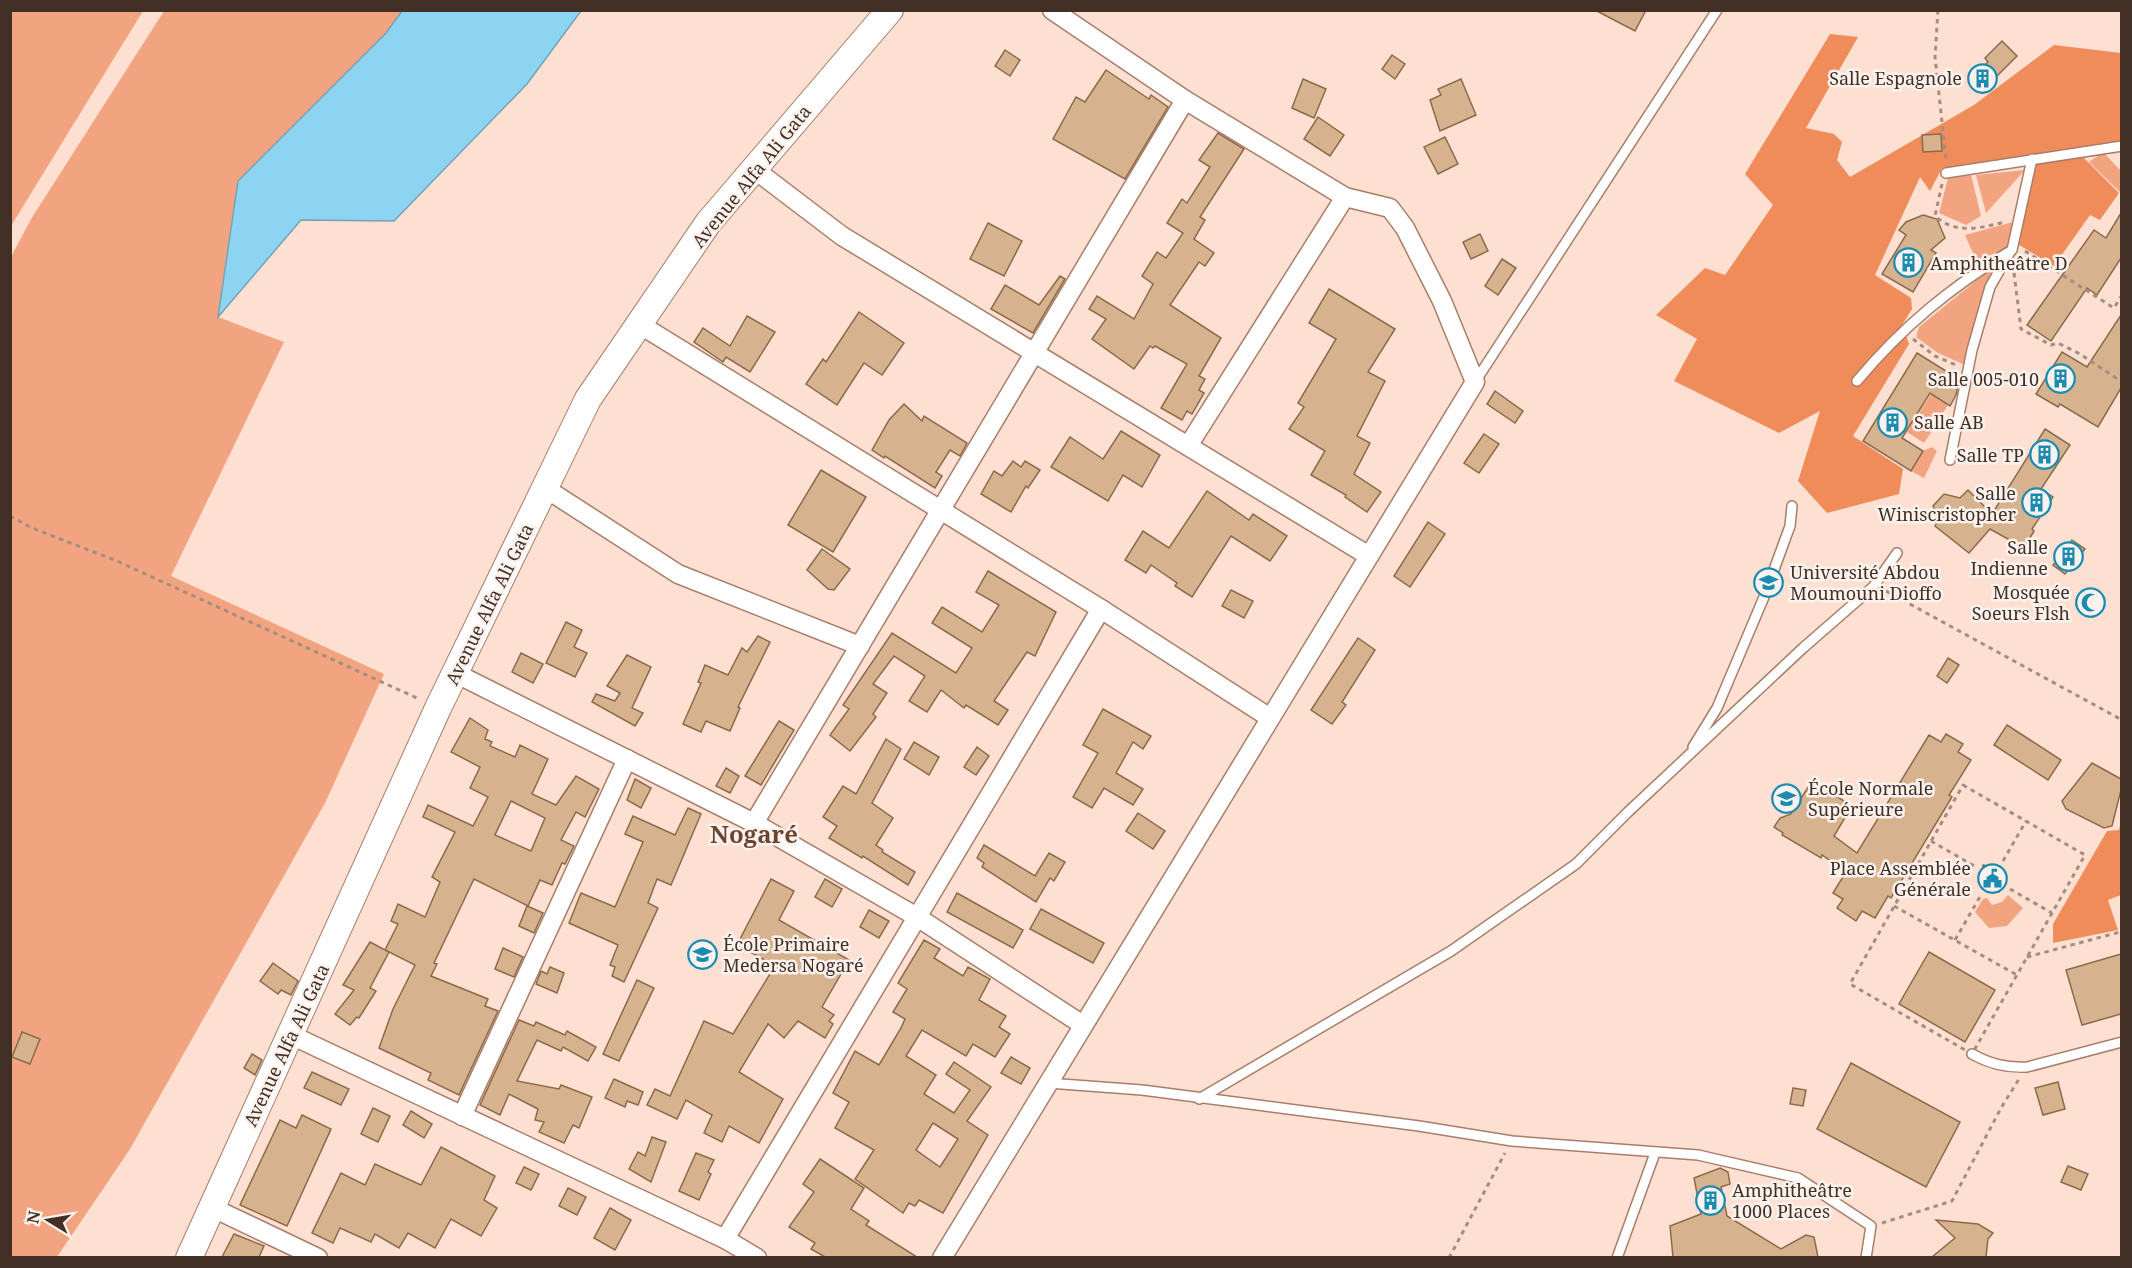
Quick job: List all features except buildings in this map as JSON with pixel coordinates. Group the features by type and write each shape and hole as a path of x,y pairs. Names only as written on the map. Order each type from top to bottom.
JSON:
{"street":[{"name":"Avenue Alfa Ali Gata","path":"189,1257 438,708 588,399 708,223 890,10"},
{"path":"942,1257 1475,382 1442,301 1400,219 1390,208 1346,197 1185,100 1052,10"},
{"path":"754,823 1185,100"},
{"path":"754,169 842,236 1369,556"},
{"path":"1188,446 1346,197"},
{"path":"639,324 1101,609 1270,718"},
{"path":"546,488 663,566 860,646"},
{"path":"725,1239 1101,609"},
{"path":"455,673 754,823 917,917 1083,1025"},
{"path":"462,1116 627,759"},
{"path":"291,1035 725,1239 757,1257"},
{"path":"211,1207 318,1257"}],"lane":[{"path":"1475,382 1717,10"},
{"path":"1946,173 2121,146"},
{"path":"1950,460 1968,370 1990,287 2012,247 2032,159"},
{"path":"1857,381 1881,351 1959,282 2012,247"},
{"path":"1688,757 1717,708 1764,597 1790,526 1792,506"},
{"path":"1199,1099 1451,951 1576,864 1803,648 1873,587 1897,553"},
{"path":"1972,1054 1988,1062 2011,1068 2027,1067 2121,1041"},
{"path":"1048,1083 1142,1090 1419,1126 1512,1141 1698,1155 1798,1178 1871,1226 1866,1257"},
{"path":"1617,1257 1655,1153"}],"path":[{"path":"1938,10 1935,57 1946,144 1946,173 1935,216 1952,227 1966,229 2018,219"},
{"path":"2012,247 2114,308 2121,295"},
{"path":"2012,247 2021,329 2051,345 2058,343 2080,354 2121,382"},
{"path":"1908,327 1914,340 1935,356 1968,370"},
{"path":"10,516 32,528 117,561 438,708"},
{"path":"1873,587 1886,591 1907,605 2121,720"},
{"path":"1963,785 2026,821 2085,855 1972,1054 1850,984 1963,785"},
{"path":"2003,861 2026,821"},
{"path":"1931,841 1976,867"},
{"path":"2010,889 2052,913"},
{"path":"1955,940 1981,895"},
{"path":"1894,906 2017,975"},
{"path":"2027,957 2120,932"},
{"path":"1871,1226 1952,1201 2001,1108 2027,1067"},
{"path":"1449,1257 1512,1141"}],"shaded area":[{"path":"10,11 143,11 11,226"},
{"path":"164,11 402,11 386,33 218,317 284,342 171,576 384,674 325,803 130,1149 57,1257 11,1258 11,257 31,219"},
{"path":"1830,34 1858,37 1806,128 1834,134 1842,142 1837,160 1850,177 1974,105 2054,45 2121,53 2121,144 1942,168 1930,191 1920,177 1875,275 1911,298 1912,309 1902,325 1909,344 1853,436 1903,469 1899,494 1827,513 1798,481 1820,411 1779,433 1674,381 1697,339 1656,315 1705,268 1725,275 1773,205 1745,174"},
{"path":"2103,152 2121,171 2121,193 2089,162"},
{"path":"2079,153 2119,193 2100,220 2090,215 2054,266 2016,243 2033,160"},
{"path":"2025,170 1986,213 1976,175"},
{"path":"1971,175 1981,216 1966,225 1939,213 1948,178"},
{"path":"2013,222 2009,248 1979,267 1965,235"},
{"path":"2004,258 1965,365 1938,353 1916,337 1919,327"},
{"path":"1931,394 1948,405 1936,424 1919,413"},
{"path":"1917,416 1934,428 1924,443 1907,432"},
{"path":"1932,447 1937,451 1924,478 1911,471 1923,451"},
{"path":"2121,821 2121,895 2108,900 2118,930 2053,943 2053,924 2107,831 2119,830"},
{"path":"2008,895 2023,908 2007,926 1989,928 1975,912 1983,899 1987,898 1992,905 2002,902"}],"water":[{"path":"402,11 581,11 527,84 394,221 301,220 218,317 238,181 386,33"}],"place":[{"name":"Salle Espagnole","path":"1983,78"},
{"name":"Amphitheâtre D","path":"1909,263"},
{"name":"Salle 005-010","path":"2060,379"},
{"name":"Salle AB","path":"1893,422"},
{"name":"Salle TP","path":"2045,455"},
{"name":"Salle Winiscristopher","path":"2037,503"},
{"name":"Salle Indienne","path":"2069,557"},
{"name":"Université Abdou Moumouni Dioffo","path":"1769,582"},
{"name":"Mosquée Soeurs Flsh","path":"2091,602"},
{"name":"École Normale Supérieure","path":"1787,798"},
{"name":"Place Assemblée Générale","path":"1992,878"},
{"name":"École Primaire Medersa Nogaré","path":"702,954"},
{"name":"Amphitheâtre 1000 Places","path":"1711,1200"}],"district":[{"name":"Nogaré","path":"754,833"}]}
